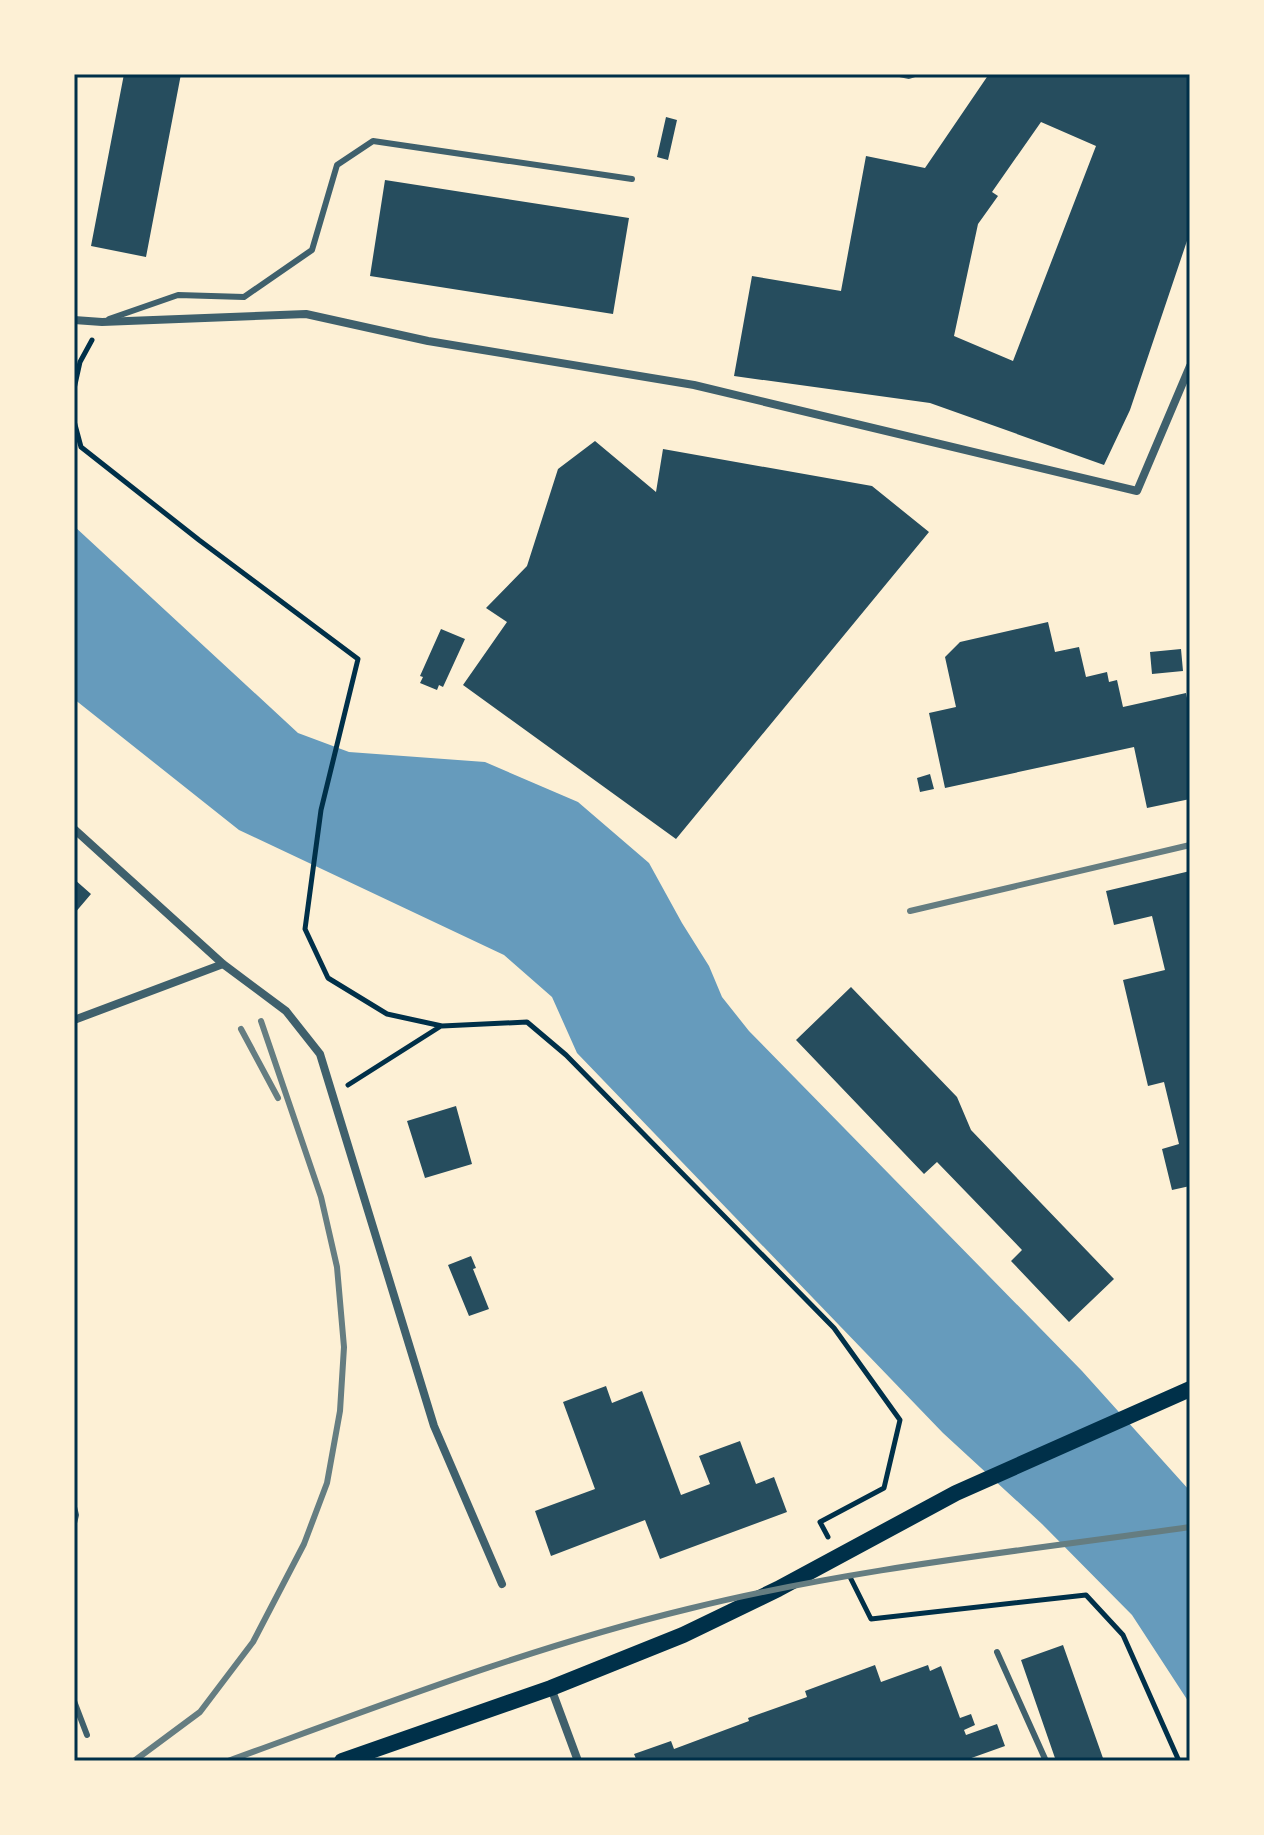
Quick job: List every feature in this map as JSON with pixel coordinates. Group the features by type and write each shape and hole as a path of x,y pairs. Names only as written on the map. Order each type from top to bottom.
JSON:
{"main road":[{"path":"342,1761 551,1688 683,1635 778,1589 956,1493 1190,1389"}],"street":[{"path":"74,320 102,322 306,314 428,341 694,385 1137,491 1190,366"},
{"path":"74,829 223,964 286,1011 320,1054 434,1426 502,1584"},
{"path":"74,1020 223,964"},
{"path":"551,1688 578,1761"}],"lane":[{"path":"900,74 915,74"},
{"path":"102,322 178,295 244,297 312,250 337,165 373,141 632,179"},
{"path":"74,1507 74,1523"},
{"path":"997,1652 1046,1761"},
{"path":"74,1701 87,1735"}],"path":[{"path":"74,389 80,362 102,322"},
{"path":"74,421 81,447 358,659 321,810 305,929 328,978 387,1014 442,1026 527,1022 566,1055 834,1328 900,1420 884,1488"},
{"path":"332,1096 442,1026"},
{"path":"871,1619 1086,1595 1123,1635 1179,1761"}],"water":[{"path":"74,526 298,733 349,752 485,762 578,802 649,863 709,966 722,997 749,1031 1082,1371 1190,1491 1190,1704 1132,1615 1042,1524 943,1433 577,1053 552,997 504,955 239,830 74,699"}],"building":[{"path":"124,74 181,74 146,257 91,246"},
{"path":"989,74 1190,74 1190,232 1130,410 1104,465 930,403 734,376 752,276 841,291 866,156 925,168","holes":["1041,122 1096,146 1013,361 954,336 978,224 998,196 992,192"]},
{"path":"666,117 677,120 668,160 657,157"},
{"path":"385,180 629,218 613,314 370,276"},
{"path":"595,441 656,492 663,449 872,486 929,532 676,839 463,685 507,622 486,608 527,566 558,469"},
{"path":"1048,622 1055,652 1079,647 1086,677 1107,672 1109,682 1117,680 1123,707 1186,693 1190,713 1190,799 1147,808 1134,747 945,788 929,713 956,707 945,657 960,642"},
{"path":"441,629 465,639 443,687 439,685 437,690 420,683 423,677 420,676"},
{"path":"1181,649 1183,671 1152,674 1150,652"},
{"path":"930,774 934,789 920,792 917,778"},
{"path":"1190,871 1190,1186 1172,1190 1162,1149 1179,1144 1164,1082 1148,1086 1123,980 1165,970 1152,916 1114,925 1106,891"},
{"path":"74,879 91,894 74,914"},
{"path":"851,987 957,1097 971,1130 1114,1279 1069,1322 1011,1261 1022,1250 937,1162 924,1174 796,1040"},
{"path":"456,1106 472,1164 425,1178 407,1121"},
{"path":"471,1256 489,1309 469,1316 448,1265"},
{"path":"606,1386 612,1403 642,1391 681,1495 710,1484 699,1456 740,1441 756,1484 774,1477 787,1512 660,1559 645,1520 551,1556 535,1511 595,1489 563,1402"},
{"path":"1063,1645 1104,1761 1056,1761 1021,1660"},
{"path":"875,1665 881,1682 928,1665 930,1671 941,1666 960,1718 971,1714 975,1725 964,1730 966,1735 997,1724 1005,1746 963,1761 637,1761 634,1754 671,1741 674,1749 807,1697 805,1691"}],"railway":[{"path":"910,911 1190,845"},
{"path":"134,1761 200,1712 253,1642 304,1544 327,1483 340,1411 344,1347 337,1267 321,1197 261,1021"},
{"path":"241,1029 278,1098"},
{"path":"228,1761 513,1659 688,1609 875,1571 1190,1527"}]}
